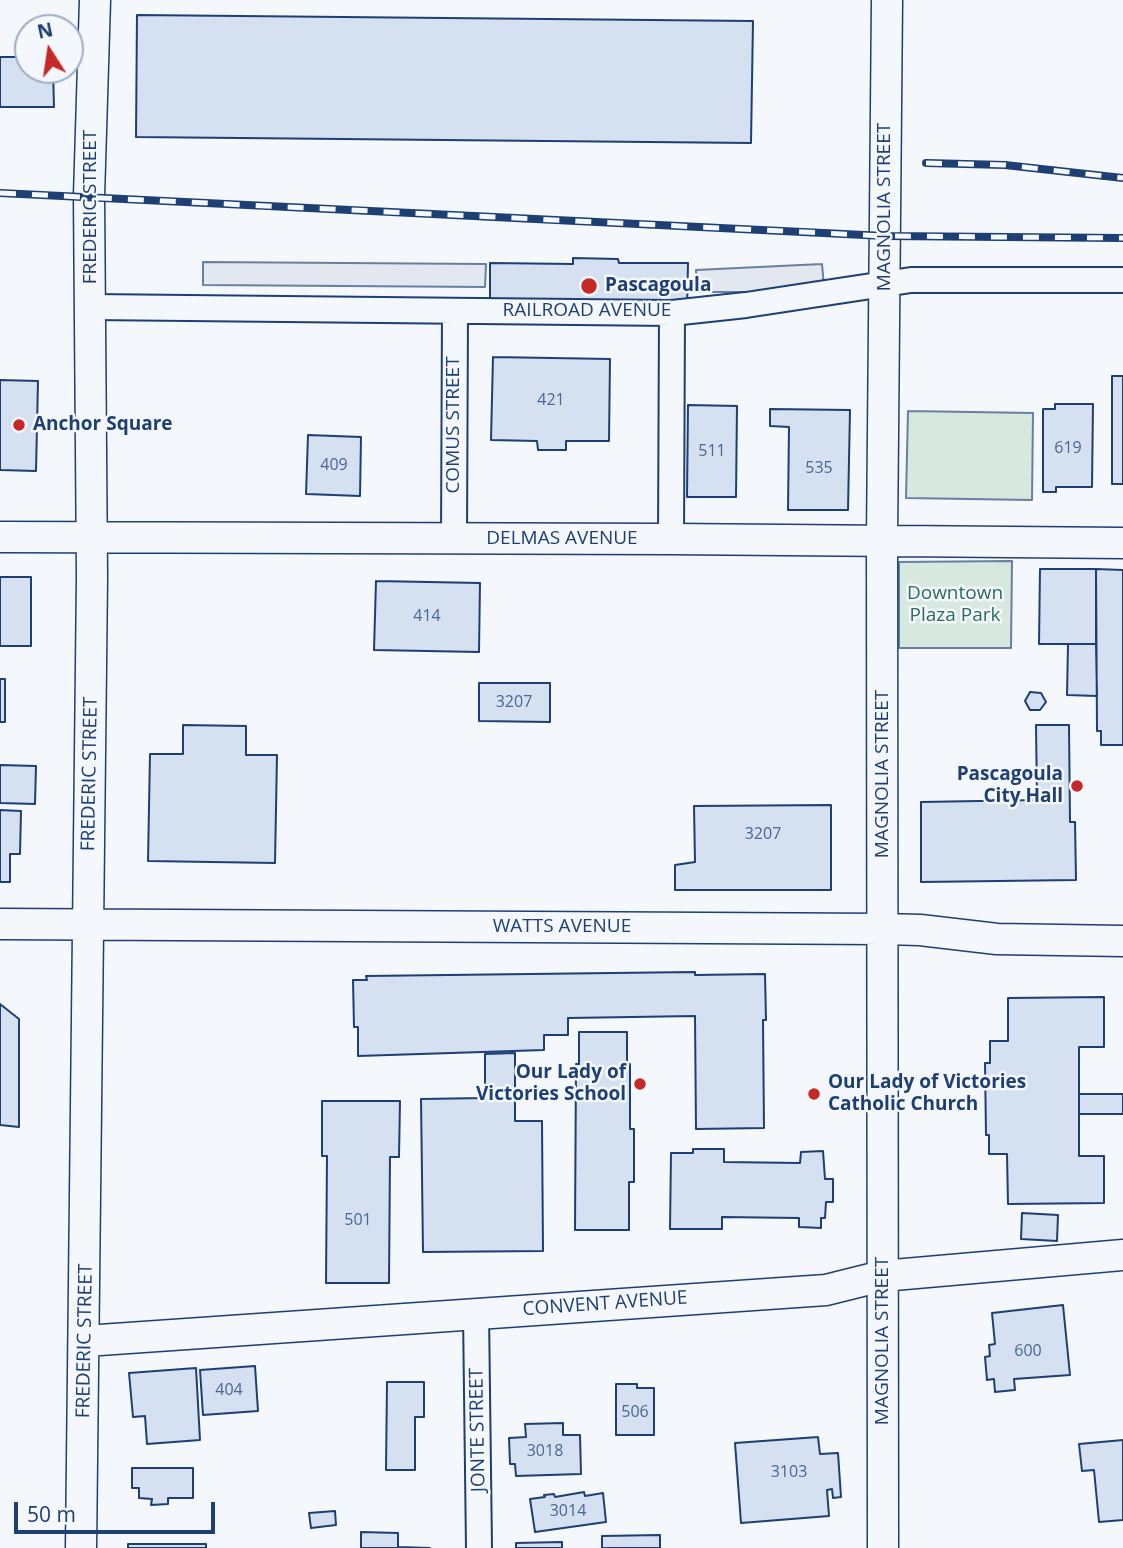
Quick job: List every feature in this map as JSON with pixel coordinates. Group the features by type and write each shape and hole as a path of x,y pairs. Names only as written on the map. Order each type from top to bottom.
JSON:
{"street":[{"name":"FREDERIC STREET","path":"81,1548 92,538 89,196 95,0"},
{"name":"MAGNOLIA STREET","path":"883,1548 882,540 887,0"},
{"name":"RAILROAD AVENUE","path":"91,307 672,313 746,305 911,280 1123,280"},
{"name":"COMUS STREET","path":"454,538 455,311"},
{"path":"671,539 672,313"},
{"name":"DELMAS AVENUE","path":"0,537 1123,543"},
{"name":"WATTS AVENUE","path":"0,924 883,929 920,930 997,939 1123,941"},
{"name":"CONVENT AVENUE","path":"85,1341 826,1290 882,1276 1123,1255"},
{"name":"JONTE STREET","path":"476,1313 479,1548"}],"green space":[{"path":"908,411 1033,413 1032,500 906,498"},
{"name":"Downtown Plaza Park","path":"1012,561 1011,648 899,648 899,562"}],"shaded area":[{"path":"203,262 486,264 485,287 203,285"},
{"path":"822,264 824,286 773,292 697,292 696,270"}],"building":[{"path":"137,15 753,21 751,143 136,137"},
{"path":"0,57 14,57 14,84 53,84 54,107 0,107"},
{"path":"573,258 618,259 619,263 688,263 687,311 490,309 490,263 573,264"},
{"path":"493,357 610,359 609,441 566,441 566,450 538,450 537,441 491,440"},
{"path":"1112,376 1123,376 1123,484 1112,484"},
{"name":"Anchor Square","path":"0,380 38,381 36,471 0,470"},
{"path":"1055,404 1093,404 1092,487 1056,487 1056,492 1043,492 1043,409 1055,409"},
{"path":"688,405 737,406 736,497 687,497"},
{"path":"770,409 850,410 848,510 788,510 789,427 770,426"},
{"path":"308,435 361,437 360,496 306,494"},
{"path":"1040,569 1096,569 1096,644 1039,644"},
{"path":"1096,569 1123,570 1123,745 1101,745 1101,731 1097,731"},
{"path":"0,577 31,577 31,646 0,646"},
{"path":"376,581 480,583 479,652 374,650"},
{"path":"1068,644 1096,644 1097,696 1067,695"},
{"path":"0,679 5,679 5,722 0,722"},
{"path":"479,683 550,683 550,722 479,721"},
{"path":"1030,692 1041,693 1046,702 1040,710 1030,710 1025,701"},
{"path":"183,725 246,726 246,755 277,755 275,863 148,861 150,754 183,754"},
{"path":"1036,725 1069,725 1070,822 1075,822 1076,880 921,882 921,802 1037,800"},
{"path":"0,765 36,766 35,804 0,803"},
{"path":"831,805 831,890 675,890 675,865 695,862 694,806"},
{"path":"0,810 21,811 20,854 10,854 10,882 0,882"},
{"path":"695,972 695,975 765,974 764,1128 696,1129 695,1016 568,1018 568,1035 544,1035 544,1050 358,1056 353,980 367,980 366,976"},
{"path":"1104,997 1104,1047 1079,1047 1079,1156 1104,1156 1104,1203 1008,1204 1007,1154 989,1154 989,1135 986,1135 985,1063 990,1063 990,1041 1008,1041 1008,998"},
{"path":"0,1004 19,1019 19,1127 0,1125"},
{"path":"579,1032 627,1032 630,1129 634,1129 634,1182 629,1182 629,1230 575,1230 576,1064 579,1064"},
{"path":"515,1053 515,1121 542,1121 543,1251 423,1252 421,1099 485,1098 485,1054"},
{"path":"1079,1094 1123,1094 1123,1114 1079,1114"},
{"path":"322,1101 400,1101 399,1157 390,1157 389,1283 326,1283 327,1156 322,1156"},
{"path":"693,1149 724,1149 724,1162 800,1163 801,1152 823,1151 825,1179 833,1179 833,1202 826,1202 821,1228 799,1227 799,1218 722,1217 722,1229 670,1229 671,1153 693,1153"},
{"path":"1022,1213 1058,1215 1057,1241 1021,1239"},
{"path":"1063,1305 1070,1375 1014,1379 1015,1390 995,1392 994,1379 987,1380 985,1357 990,1356 989,1345 995,1344 992,1313"},
{"path":"255,1366 258,1411 203,1415 200,1370"},
{"path":"196,1368 200,1440 147,1444 145,1416 133,1417 129,1373"},
{"path":"387,1382 424,1382 424,1417 415,1417 415,1470 386,1470"},
{"path":"616,1384 637,1384 637,1388 654,1388 654,1435 616,1435"},
{"path":"563,1423 563,1435 580,1435 581,1474 516,1476 515,1464 510,1464 509,1438 526,1437 525,1424"},
{"path":"818,1437 820,1454 838,1453 841,1497 833,1498 832,1489 827,1490 829,1516 741,1523 735,1443"},
{"path":"1123,1440 1123,1520 1099,1522 1094,1470 1082,1471 1079,1444"},
{"path":"132,1468 193,1468 193,1498 168,1498 168,1504 151,1505 152,1499 139,1498 139,1488 132,1488"},
{"path":"584,1492 585,1496 603,1493 606,1522 535,1532 530,1499 545,1497 544,1495 554,1494 555,1497"},
{"path":"335,1511 336,1525 311,1528 309,1513"},
{"path":"361,1532 398,1533 398,1547 430,1548 361,1548"},
{"path":"660,1535 660,1548 602,1548 602,1536"},
{"path":"562,1542 562,1548 516,1548 516,1543"},
{"path":"128,1544 206,1544 206,1548 128,1548"}],"railway":[{"path":"926,163 1005,165 1123,178"},
{"path":"0,193 885,236 1123,238"}],"place":[{"name":"Pascagoula","path":"589,286"},
{"name":"Anchor Square","path":"19,425"},
{"name":"Pascagoula City Hall","path":"1077,786"},
{"name":"Our Lady of Victories School","path":"640,1084"},
{"name":"Our Lady of Victories Catholic Church","path":"814,1094"}]}
